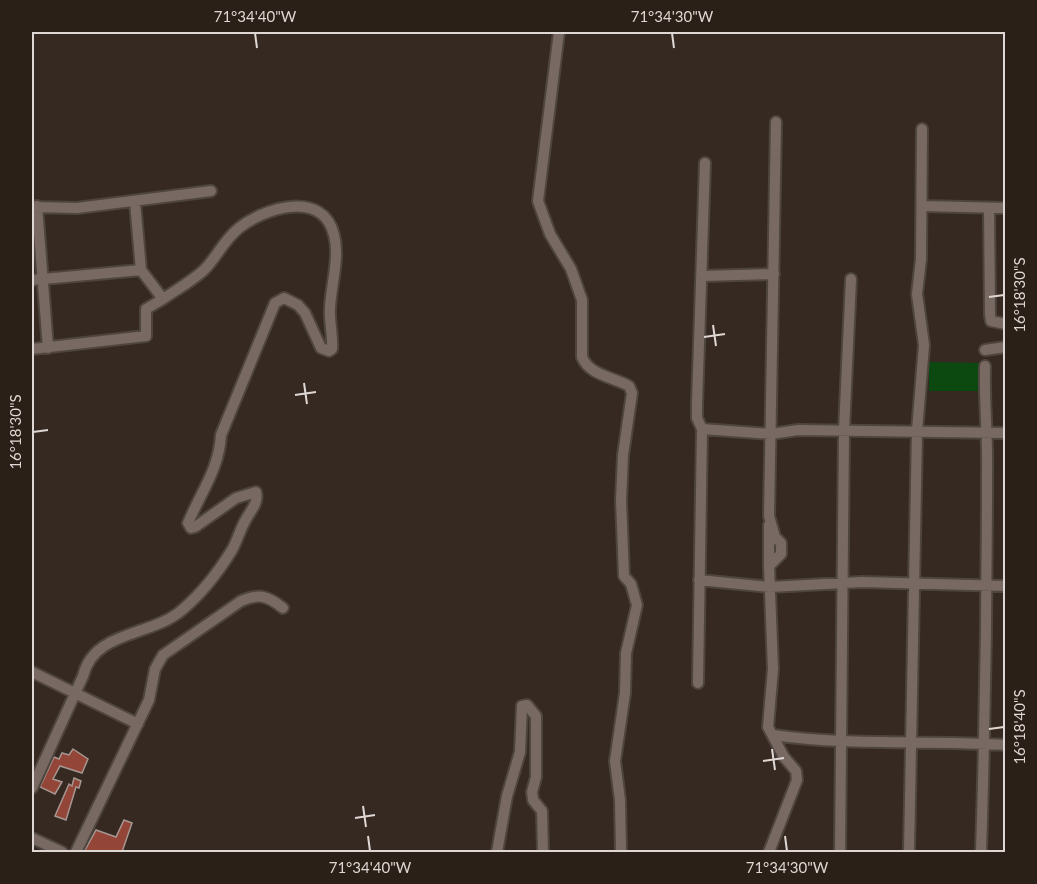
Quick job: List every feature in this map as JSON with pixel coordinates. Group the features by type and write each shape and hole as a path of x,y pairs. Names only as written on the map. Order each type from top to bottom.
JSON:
{"street":[{"path":"559,32 538,201 550,234 571,269 582,300 582,357 584,363 589,369 629,386 632,393 623,455 621,500 624,576 632,584 637,605 626,653 625,693 615,761 620,800 621,852"},
{"path":"769,852 797,780 796,771 784,758 768,727 767,718 773,669 770,566 781,554 781,543 776,537 768,516 776,122"},
{"path":"909,852 913,741 913,584 917,431 924,345 917,294 922,206 922,129"},
{"path":"698,683 702,429 697,418 697,404 705,163"},
{"path":"48,348 43,279 34,207 76,208 211,191"},
{"path":"135,202 141,270 163,299"},
{"path":"922,206 1005,208"},
{"path":"32,350 146,336 146,309 206,268 220,246 241,226 272,209 290,207 312,209 325,218 333,230 335,250 329,310 332,349 328,351 321,348 298,305 284,298 275,303 221,435 220,453 211,479 188,523 191,528 195,527 236,498 256,492 256,502 231,552 197,595 179,613 111,642 87,661 32,788"},
{"path":"989,208 990,315 991,321 1005,324"},
{"path":"32,280 141,270"},
{"path":"702,276 774,274"},
{"path":"840,852 844,430 851,279"},
{"path":"985,350 1005,347"},
{"path":"981,852 987,585 988,433 984,400 985,366"},
{"path":"702,429 771,434 798,430 1005,434"},
{"path":"699,580 770,587 843,583 1005,586"},
{"path":"76,852 149,700 158,661 176,645 251,597 265,596 283,608"},
{"path":"32,672 138,724"},
{"path":"497,852 507,796 520,752 522,706 527,705 536,716 536,777 532,792 533,800 542,811 543,852"},
{"path":"773,735 842,742 913,741 1005,746"},
{"path":"32,838 62,852"}],"green space":[{"path":"929,362 979,363 979,391 929,391"}],"building":[{"path":"73,749 88,759 82,773 60,766 53,779 62,782 55,794 40,787 54,757 59,759 62,753 69,755"},
{"path":"74,778 81,781 79,788 76,787 66,820 55,816"},
{"path":"124,820 132,823 122,852 84,852 96,830 116,837"}]}
